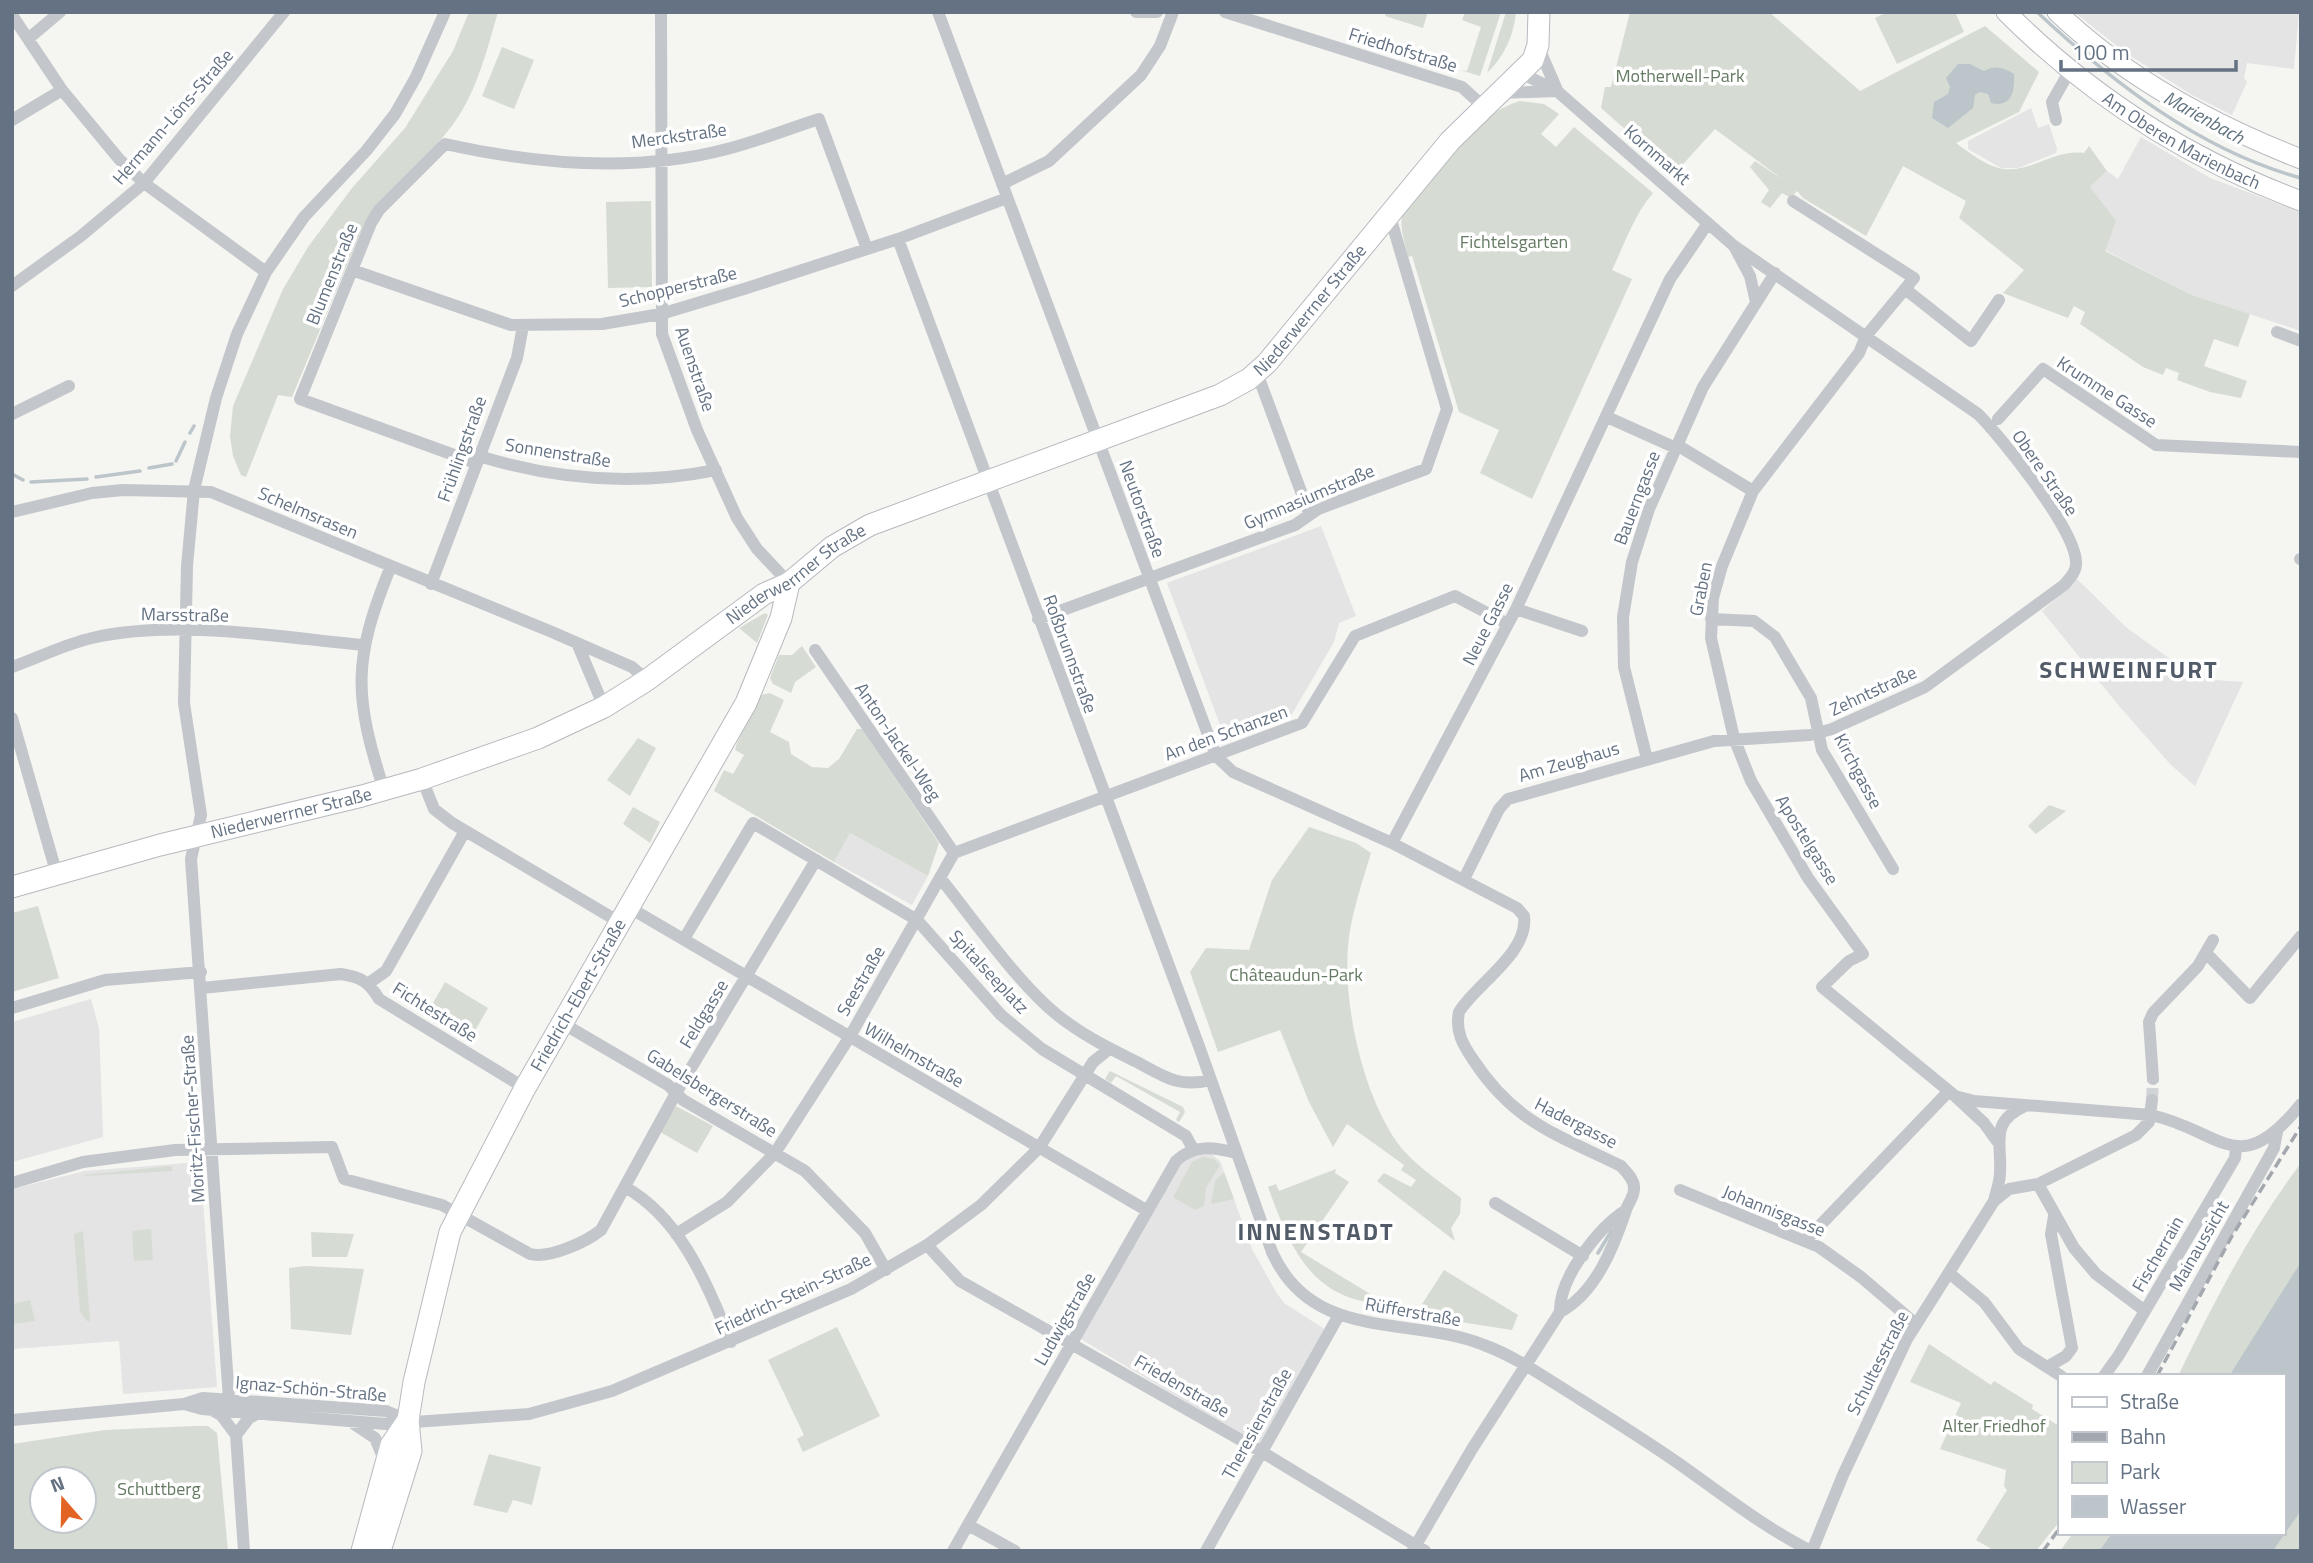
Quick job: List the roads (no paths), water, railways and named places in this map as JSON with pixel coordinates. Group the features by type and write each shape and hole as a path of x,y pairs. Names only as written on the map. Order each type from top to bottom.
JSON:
{"main road":[{"path":"1518,72 1529,12"},
{"path":"1538,45 1539,12"},
{"name":"Am Oberen Marienbach","path":"2006,12 2069,72 2122,111 2197,156 2246,180 2301,201"},
{"name":"Am Oberen Marienbach","path":"2057,12 2107,53 2168,93 2229,127 2301,159"},
{"name":"Niederwerrner Straße","path":"12,887 384,790 527,742 604,707 647,680 764,594 789,583 832,547 870,525 1220,395 1257,373 1450,141 1533,60 1538,45"},
{"name":"Friedrich-Ebert-Straße","path":"408,1420 438,1275 459,1213 525,1088 746,702 781,618 789,583"},
{"path":"362,1551 394,1440 408,1420"},
{"path":"380,1551 411,1451 408,1420"}],"street":[{"path":"28,39 60,12"},
{"name":"Hermann-Löns-Straße","path":"12,286 81,236 144,183 284,12"},
{"name":"Moritz-Fischer-Straße","path":"229,1399 191,859 201,815 184,703 187,566 194,490 203,445 226,365 266,272 304,217 366,151 395,114 416,78 445,12"},
{"name":"Auenstraße","path":"661,12 661,314 665,346 716,470 750,539 789,583"},
{"name":"Neutorstraße","path":"938,12 1216,756"},
{"path":"1136,12 1157,12"},
{"path":"1002,184 1049,161 1141,75 1160,46 1173,12"},
{"name":"Friedhofstraße","path":"1225,12 1266,19 1462,87 1492,100"},
{"path":"12,15 62,90 119,159 144,183 266,272"},
{"name":"Kornmarkt","path":"1538,45 1557,90"},
{"name":"Kornmarkt","path":"1518,72 1557,90 1734,246 1866,336"},
{"path":"2056,120 2052,102 2069,72"},
{"path":"12,120 62,90"},
{"path":"1492,100 1557,90"},
{"name":"Merckstraße","path":"445,144 495,154 574,163 663,159 726,149 819,119 867,249"},
{"name":"Blumenstraße","path":"300,399 379,210 445,144"},
{"name":"Schopperstraße","path":"352,270 493,320 523,326 602,324 661,314 898,239 1007,198"},
{"path":"1793,201 1914,278 1905,289 1971,341 1999,300"},
{"name":"Gymnasiumstraße","path":"1038,619 1295,525 1309,513 1426,469 1446,419 1446,401 1390,213"},
{"name":"Neue Gasse","path":"1392,843 1516,609 1662,295 1678,264 1708,223"},
{"name":"Roßbrunnstraße","path":"898,239 1211,1080"},
{"name":"Kornmarkt","path":"1734,246 1750,276 1756,302"},
{"name":"Bauerngasse","path":"1647,758 1626,680 1623,617 1639,536 1715,364 1775,273"},
{"name":"Graben","path":"1734,738 1717,671 1711,619 1722,566 1753,491 1862,349 1866,336 1905,289"},
{"name":"Frühlingstraße","path":"431,584 517,358 523,326"},
{"path":"2277,332 2301,341"},
{"name":"Obere Straße","path":"1866,336 1912,371 1960,400 2011,450 2066,534 2075,552 2076,568"},
{"name":"Krumme Gasse","path":"1998,419 2043,369 2156,445 2301,452"},
{"path":"1257,373 1309,513"},
{"path":"12,414 69,386"},
{"name":"Sonnenstraße","path":"300,399 478,459 541,472 602,479 658,478 716,470"},
{"path":"1607,417 1677,447 1753,491"},
{"name":"Schelmsrasen","path":"12,513 100,492 211,492 577,643 632,667 647,680"},
{"path":"384,790 364,716 361,678 363,645 391,566"},
{"name":"Zehntstraße","path":"1647,758 1734,738 1819,733 1925,687 2064,585 2076,568"},
{"name":"An den Schanzen","path":"1106,796 1302,723 1355,636 1455,596 1508,624"},
{"path":"1516,609 1582,631"},
{"name":"Kirchgasse","path":"1711,619 1754,621 1767,628 1784,650 1811,698 1822,750 1893,869"},
{"name":"Marsstraße","path":"12,667 90,638 128,632 218,631 363,645"},
{"path":"577,643 604,707"},
{"name":"Anton-Jackel-Weg","path":"815,650 954,853"},
{"path":"12,718 57,875"},
{"name":"Apostelgasse","path":"1734,738 1767,811 1808,878 1863,954 1849,961 1822,987 1952,1094"},
{"path":"1216,756 1233,772 1392,843 1464,879"},
{"name":"Am Zeughaus","path":"1464,879 1499,809 1508,799 1647,758"},
{"name":"Wilhelmstraße","path":"422,779 434,809 465,831 626,915 684,939 1146,1210"},
{"path":"954,853 1106,796"},
{"name":"Spitalseeplatz","path":"684,939 753,823 917,920 1001,1015 1042,1048 1186,1136 1194,1149"},
{"path":"369,983 386,971 465,831"},
{"name":"Seestraße","path":"676,1234 727,1202 775,1153 849,1038 954,853"},
{"name":"Feldgasse","path":"213,1148 332,1147 344,1179 442,1205 530,1254 545,1255 594,1236 601,1230 676,1093 816,860"},
{"name":"Spitalseeplatz","path":"941,879 1035,993 1066,1022 1108,1050 1184,1084 1211,1080"},
{"name":"Hadergasse","path":"1464,879 1517,908 1524,916 1523,933 1460,1012 1460,1037 1490,1085 1513,1108 1545,1130 1621,1166 1630,1176 1634,1189 1626,1210"},
{"path":"2206,953 2250,998 2301,936"},
{"path":"2153,1079 2149,1022 2153,1013 2180,987 2213,940"},
{"path":"12,1008 105,980 201,972"},
{"name":"Fichtestraße","path":"202,988 341,974 356,976 369,983 379,999 525,1088"},
{"name":"Gabelsbergerstraße","path":"562,1023 668,1085 676,1093 805,1171 837,1201 865,1233 886,1270"},
{"name":"Friedrich-Stein-Straße","path":"408,1420 498,1418 562,1406 612,1391 732,1342 886,1270 927,1245 981,1205 1039,1148 1097,1057 1108,1050"},
{"name":"Rüfferstraße","path":"1211,1080 1281,1271 1294,1288 1339,1315 1372,1324 1468,1339 1524,1365 1681,1465 1775,1533 1811,1551"},
{"path":"1952,1094 2003,1104 2151,1115 2217,1143 2236,1147 2255,1144 2277,1132 2301,1104"},
{"path":"1952,1094 1984,1123 1997,1141"},
{"path":"1806,1240 1952,1094"},
{"path":"1994,1201 2009,1189 2038,1184 2136,1135 2145,1128 2151,1115 2152,1100"},
{"path":"1994,1201 2000,1176 1997,1141 2009,1116 2025,1106"},
{"name":"Mainaussicht","path":"2148,1374 2274,1148 2277,1132"},
{"name":"Fischerrain","path":"2105,1374 2235,1158 2236,1147"},
{"path":"12,1182 83,1162 213,1148"},
{"path":"1194,1149 1219,1148 1236,1153"},
{"name":"Ludwigstraße","path":"953,1551 1146,1210 1176,1161 1194,1149"},
{"path":"2038,1184 2074,1248 2095,1274 2145,1311"},
{"path":"625,1187 654,1207 676,1234 702,1273 732,1342"},
{"name":"Johannisgasse","path":"1680,1190 1765,1227 1806,1240 1838,1259 1916,1324"},
{"name":"Schultesstraße","path":"1811,1551 1843,1475 1916,1324 1994,1201"},
{"path":"1495,1203 1583,1256"},
{"path":"1418,1549 1524,1365 1542,1343 1560,1312 1560,1301 1583,1256 1603,1227 1626,1210"},
{"path":"1560,1312 1573,1305 1587,1289 1620,1234 1626,1210"},
{"path":"2049,1366 2066,1356 2073,1348 2051,1234 2054,1216"},
{"name":"Friedenstraße","path":"927,1245 960,1281 1262,1452 1418,1549"},
{"path":"1949,1273 1984,1302 2020,1349 2059,1374"},
{"name":"Theresienstraße","path":"1206,1551 1339,1315"},
{"name":"Ignaz-Schön-Straße","path":"12,1420 184,1404 203,1398 386,1411 408,1420"},
{"name":"Ignaz-Schön-Straße","path":"184,1404 257,1414 386,1424 408,1420"},
{"path":"210,1409 221,1415 236,1435 244,1551"},
{"path":"236,1435 249,1418 257,1414"},
{"name":"Ignaz-Schön-Straße","path":"340,1420 361,1426 374,1438 383,1453 385,1468"},
{"path":"968,1525 1015,1551"}],"water":[{"path":"1958,64 1970,64 1984,71 1995,67 2006,70 2014,74 2014,86 2011,97 2004,103 1991,103 1988,94 1980,92 1975,95 1973,108 1948,128 1932,118 1934,102 1948,94 1950,87 1946,78"},
{"path":"2301,1262 2301,1511 2285,1534 2285,1374 2230,1374"},
{"path":"2111,1535 2284,1535 2273,1551 2099,1551"}],"waterway":[{"name":"Marienbach","path":"2037,12 2127,88 2193,132 2228,151 2301,178"},
{"path":"190,433 194,426"},
{"path":"176,461 185,442"},
{"path":"149,468 172,464"},
{"path":"96,477 140,471"},
{"path":"12,474 23,480"},
{"path":"31,482 87,479"},
{"path":"1598,1253 1612,1230"}],"tunnel":[{"path":"2152,1100 2153,1079"}],"railway":[{"path":"2158,1374 2232,1236 2301,1126"},
{"path":"2043,1551 2058,1530"}],"district":[{"name":"SCHWEINFURT","path":"2129,670"},
{"name":"INNENSTADT","path":"1316,1232"}],"park label":[{"name":"Motherwell-Park","path":"1680,76"},
{"name":"Fichtelsgarten","path":"1514,242"},
{"name":"Châteaudun-Park","path":"1296,975"},
{"name":"Alter Friedhof","path":"1994,1426"},
{"name":"Schuttberg","path":"159,1489"}]}
